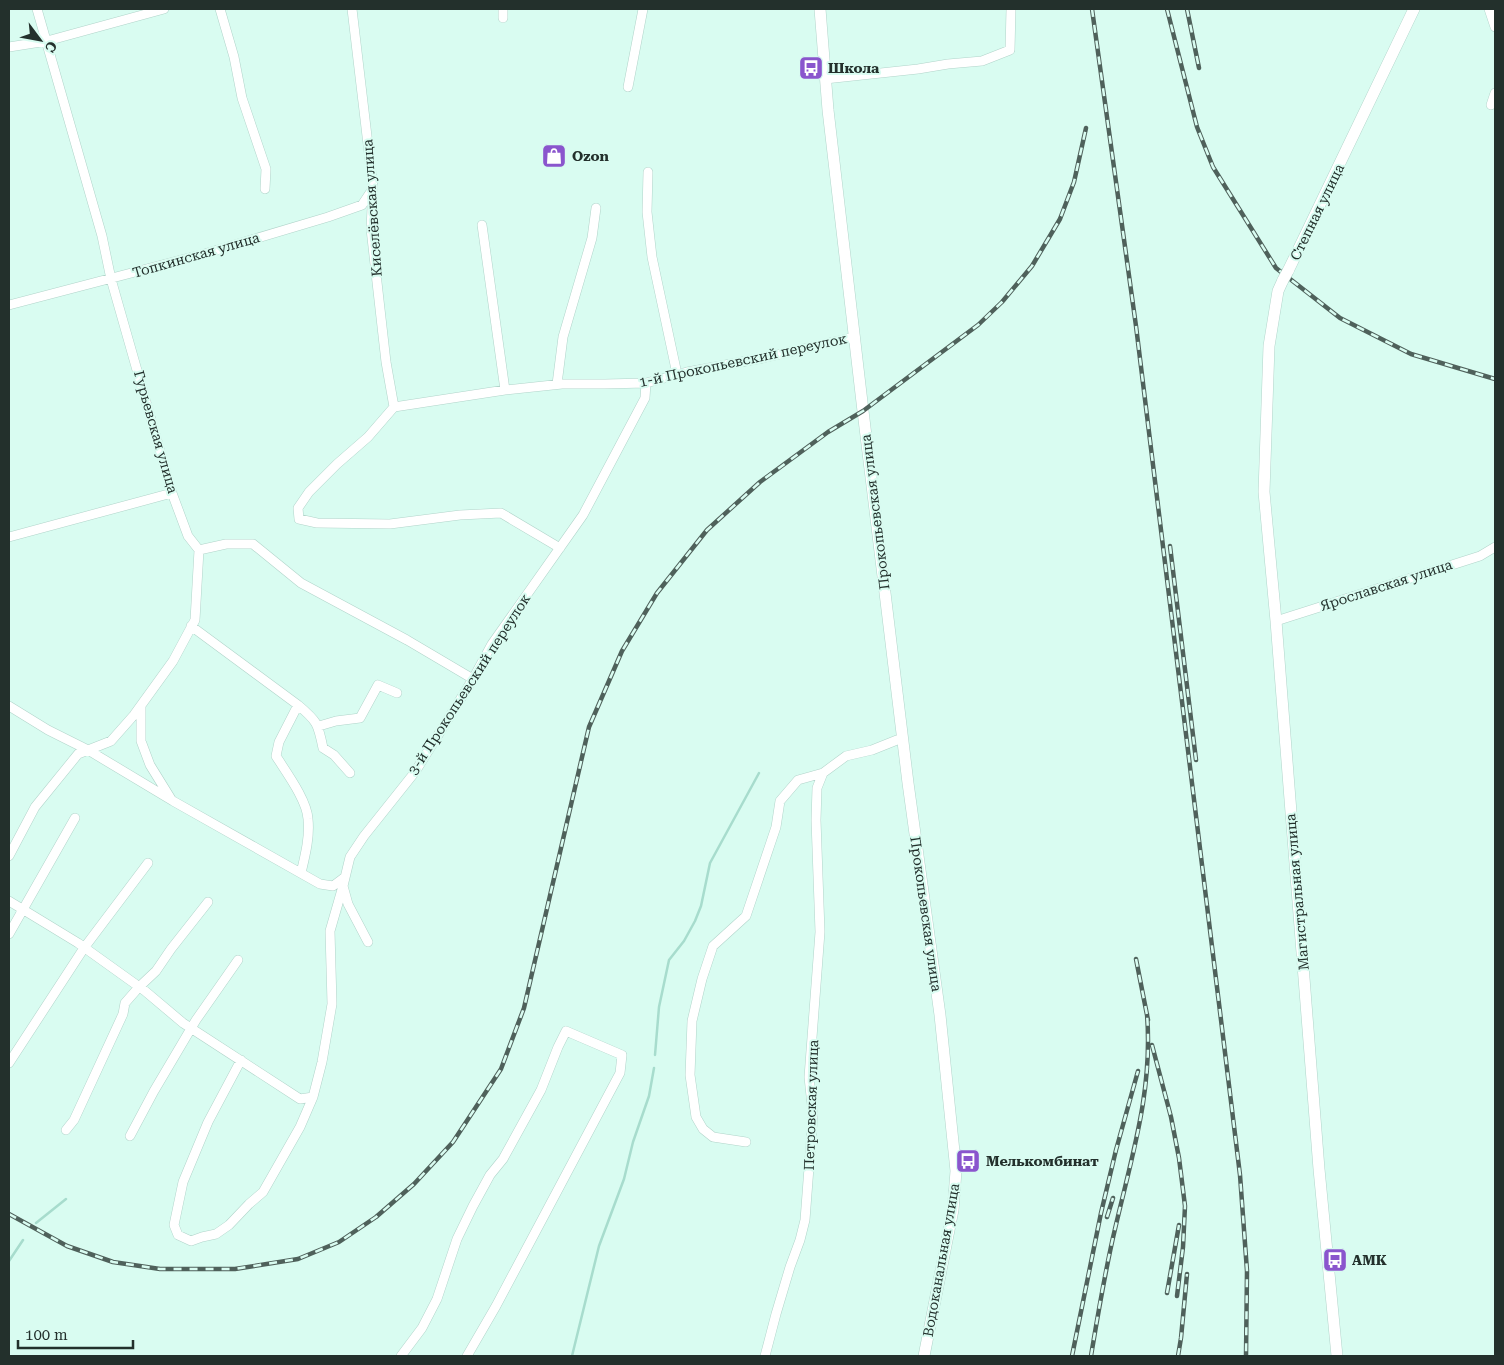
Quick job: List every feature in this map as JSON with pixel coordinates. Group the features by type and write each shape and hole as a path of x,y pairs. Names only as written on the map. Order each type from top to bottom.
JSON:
{"main road":[{"name":"Прокопьевская улица","path":"820,9 855,337 908,783 940,1014"},
{"name":"Степная улица","path":"1266,428 1269,346 1278,290 1414,9"},
{"name":"Магистральная улица","path":"1266,428 1264,492 1276,620 1319,1169 1337,1356"},
{"name":"Водоканальная улица","path":"924,1356 953,1210 956,1171 940,1014"}],"street":[{"name":"Гурьевская улица","path":"38,9 102,236 111,279 172,494 188,536 199,550"},
{"path":"9,47 47,41 164,9"},
{"path":"220,9 234,56 242,98 266,170 265,189"},
{"name":"Киселёвская улица","path":"352,9 373,188 371,229 386,362 394,406"},
{"path":"628,87 643,9"},
{"path":"826,79 982,61 1010,50 1011,9"},
{"path":"1489,9 1495,27"},
{"path":"1491,105 1495,93"},
{"path":"648,172 647,212 652,257 677,374"},
{"name":"Топкинская улица","path":"9,305 111,279 328,218 362,205 373,188"},
{"path":"557,384 563,337 592,238 596,208"},
{"path":"482,225 505,390"},
{"name":"1-й Прокопьевский переулок","path":"394,406 557,384 646,383 677,374 763,358 855,337"},
{"name":"3-й Прокопьевский переулок","path":"241,1060 208,1122 183,1182 174,1225 178,1235 191,1241 216,1234 229,1225 263,1192 300,1127 313,1097 322,1062 332,1004 330,931 350,857 364,836 415,772 508,620 583,515 645,398 646,383"},
{"path":"394,406 368,437 336,464 309,492 298,508 299,519 317,523 390,524 460,515 501,513 560,548"},
{"path":"9,537 172,494"},
{"path":"9,856 35,807 78,754 111,741 141,706 173,661 194,620 199,550 226,544 253,544 301,583 407,640 473,679"},
{"name":"Ярославская улица","path":"1276,620 1480,556 1495,547"},
{"path":"191,626 298,705 319,726 323,748 334,755 350,773"},
{"path":"319,726 336,721 360,718 378,685 397,693"},
{"path":"298,705 279,742 276,756 293,782 308,818 307,848 301,873"},
{"path":"9,706 320,884 333,886 344,882 348,904 368,942"},
{"path":"141,706 141,741 150,765 173,801"},
{"path":"746,1142 713,1137 703,1129 696,1117 690,1075 692,1021 702,979 713,946 746,916 776,827 780,802 798,780 823,773 846,756 872,750 897,740"},
{"name":"Петровская улица","path":"765,1356 790,1267 806,1220 814,1115 809,1076 820,932 816,820 817,788 823,773"},
{"path":"9,934 75,818"},
{"path":"9,1063 84,948 148,863"},
{"path":"9,901 84,948 139,986 192,1029 300,1099 313,1097"},
{"path":"66,1130 74,1120 123,1014 125,1003 139,986 156,971 208,902"},
{"path":"130,1136 154,1091 192,1029 238,960"},
{"path":"401,1356 422,1328 437,1299 457,1239 490,1175 504,1159 541,1090 566,1031 622,1055 620,1074 496,1306 467,1356"}],"waterway":[{"path":"655,1055 659,1007 669,960 684,941 695,921 701,906 710,863 759,773"},
{"path":"572,1356 599,1246 624,1179 633,1142 649,1096 654,1068"},
{"path":"36,1223 66,1199"},
{"path":"9,1261 23,1240"}],"railway":[{"path":"1092,9 1136,326 1240,1175 1247,1271 1246,1356"},
{"path":"1167,9 1197,127 1213,167 1276,268 1340,318 1411,354 1495,379"},
{"path":"1187,9 1199,68"},
{"path":"9,1214 67,1246 113,1262 160,1269 235,1269 298,1259 339,1242 376,1217 414,1184 453,1142 501,1069 524,1008 589,727 622,651 657,593 707,530 760,482 828,432 863,411 978,325 1002,302 1032,266 1060,219 1074,182 1086,128"},
{"path":"1170,546 1196,760"},
{"path":"1136,959 1148,1020"},
{"path":"1091,1356 1108,1261 1140,1123 1147,1070 1147,1014"},
{"path":"1152,1045 1171,1117 1179,1158 1185,1206 1183,1247 1177,1296"},
{"path":"1072,1356 1101,1213 1138,1071"},
{"path":"1107,1217 1113,1198"},
{"path":"1167,1293 1179,1225"},
{"path":"1178,1356 1187,1274"}],"place":[{"name":"Школа","path":"811,68"},
{"name":"Ozon","path":"554,156"},
{"name":"Мелькомбинат","path":"968,1161"},
{"name":"АМК","path":"1335,1260"}]}
